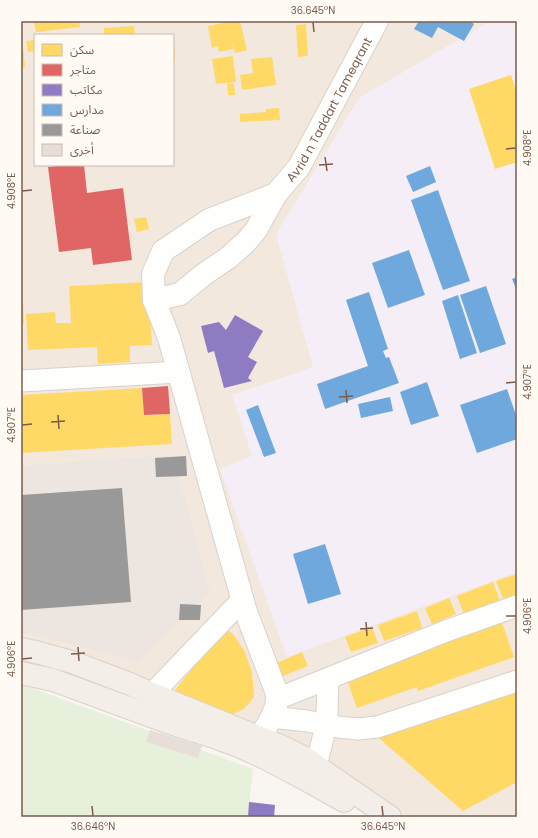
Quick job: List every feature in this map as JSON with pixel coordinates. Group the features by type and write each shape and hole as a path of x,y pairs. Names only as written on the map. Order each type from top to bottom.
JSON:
{"main road":[{"name":"Avrid n Taddart Tameqrant","path":"154,300 180,294 203,275 228,258 246,242 256,230 276,194 299,166 377,21"},
{"path":"254,744 274,708 274,684 246,612 169,338 154,300 153,274 163,251 210,220 276,194"},
{"path":"21,649 72,662 152,694 254,744 266,758 312,783 368,817"},
{"path":"21,673 53,680 167,722 214,737 283,747 303,757 390,817"}],"street":[{"path":"21,381 179,372"},
{"path":"152,694 243,599"},
{"path":"274,708 328,679 446,631 517,606"},
{"path":"316,766 326,726 328,679"},
{"path":"274,708 307,721 326,726 358,729 377,727 517,681"}],"shaded area":[{"path":"21,21 517,21 517,817 383,817 193,721 21,660"},
{"path":"490,21 517,21 517,572 287,657 220,469 252,456 232,395 313,367 276,234 359,98"},
{"path":"173,455 210,592 139,661 31,634 21,634 21,466"}],"green space":[{"path":"21,684 253,769 248,817 21,817"}],"building: سكن":[{"path":"34,21 79,21 80,27 36,32"},
{"path":"240,21 247,50 235,53 233,43 234,49 219,52 218,46 212,48 208,26"},
{"path":"306,24 308,56 298,57 296,25"},
{"path":"134,26 135,34 104,34 104,28"},
{"path":"34,40 34,51 28,52 26,41"},
{"path":"174,47 175,47 174,61"},
{"path":"21,48 23,48 25,67 21,68"},
{"path":"233,56 236,82 216,84 212,59"},
{"path":"272,57 276,85 242,90 240,75 253,73 251,59"},
{"path":"511,75 517,93 517,162 495,169 469,89"},
{"path":"234,83 235,95 228,95 227,84"},
{"path":"279,108 280,120 240,122 240,114 266,112 266,109"},
{"path":"146,217 149,229 137,232 134,219"},
{"path":"148,282 152,345 130,346 130,362 98,364 97,347 28,350 26,314 55,312 56,323 71,323 69,286"},
{"path":"21,303 23,303 24,324 21,324"},
{"path":"142,388 144,415 170,414 172,444 21,453 21,395"},
{"path":"517,574 517,594 503,599 496,581"},
{"path":"493,582 500,601 464,614 457,596"},
{"path":"449,598 456,614 432,624 425,608"},
{"path":"417,611 422,628 384,641 378,625"},
{"path":"500,617 514,657 418,691 417,687 357,708 346,677"},
{"path":"372,627 378,643 351,652 345,637"},
{"path":"224,628 233,634 245,652 252,672 254,697 244,709 231,715 200,711 175,690"},
{"path":"302,652 308,666 282,676 277,663"},
{"path":"517,685 517,782 463,811 373,733"}],"building: متاجر":[{"path":"84,166 87,193 123,188 132,260 93,265 91,248 59,252 48,167"},
{"path":"168,386 170,414 144,415 142,388"}],"building: مكاتب":[{"path":"235,315 263,331 248,357 257,362 248,378 252,381 224,388 214,351 208,353 201,326 219,322 226,330"},
{"path":"249,802 275,805 274,817 248,817"}],"building: مدارس":[{"path":"419,21 469,21 474,24 464,41 438,27 432,38 414,29"},
{"path":"430,166 436,182 413,192 406,176"},
{"path":"438,190 470,281 443,290 411,200"},
{"path":"409,250 425,295 388,308 372,263"},
{"path":"517,277 517,291 512,279"},
{"path":"486,286 506,344 480,353 460,295"},
{"path":"369,292 388,349 383,351 386,358 389,357 399,383 325,409 317,384 368,366 346,300"},
{"path":"458,295 477,353 460,359 442,301"},
{"path":"427,382 439,416 411,425 400,392"},
{"path":"507,389 517,418 517,439 477,453 460,405"},
{"path":"390,397 393,411 361,418 358,404"},
{"path":"258,405 276,453 264,457 246,410"},
{"path":"325,544 341,594 308,604 293,554"}],"building: صناعة":[{"path":"186,456 187,476 156,477 155,458"},
{"path":"122,488 131,602 21,610 21,495"},
{"path":"180,604 201,605 200,620 179,620"}],"building: أخرى":[{"path":"150,730 202,746 198,758 146,742"}]}
